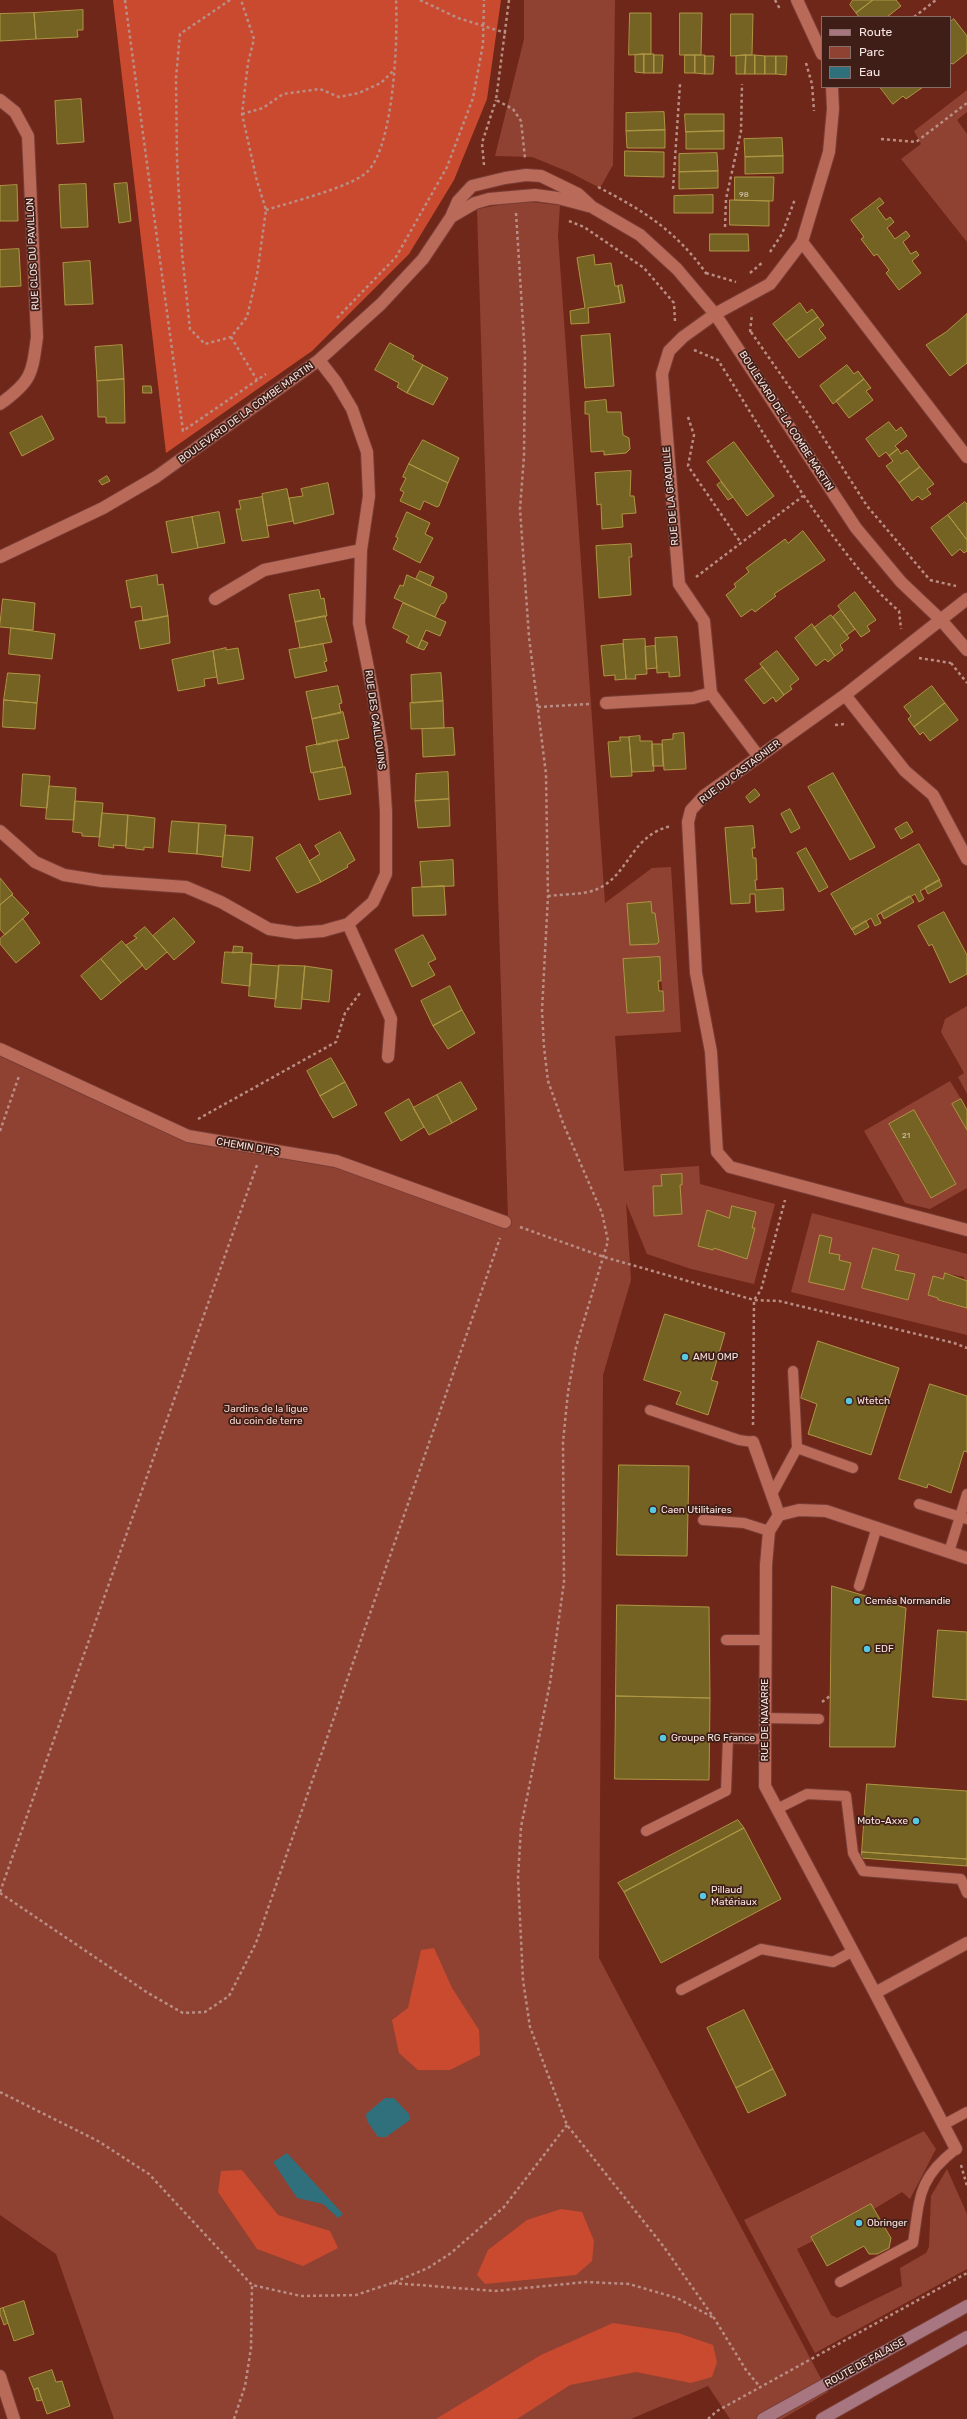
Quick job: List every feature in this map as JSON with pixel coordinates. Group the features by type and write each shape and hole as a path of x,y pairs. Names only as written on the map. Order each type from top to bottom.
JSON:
{"main road":[{"name":"ROUTE DE FALAISE","path":"763,2419 967,2306"},
{"path":"822,2419 967,2337"}],"street":[{"path":"797,0 821,52"},
{"name":"RUE DE LA GRADILLE","path":"711,693 704,621 679,584 662,374 669,351 683,337 715,314 770,284 802,242 821,185 829,152 833,109 832,88"},
{"name":"RUE CLOS DU PAVILLON","path":"0,100 15,112 28,136 37,336 33,369 22,388 0,404"},
{"name":"BOULEVARD DE LA COMBE MARTIN","path":"0,557 103,508 156,477 319,360 381,304 423,259 451,217 458,201 472,186 490,180 526,174 541,176 578,194 592,207 640,235 677,269 715,314 856,528 912,594 941,620 967,650"},
{"name":"BOULEVARD DE LA COMBE MARTIN","path":"451,217 475,203 489,199 522,196 558,198 592,207"},
{"path":"802,242 967,457"},
{"name":"RUE DES CAILLOUINS","path":"0,831 36,862 64,875 102,881 186,887 221,902 269,929 296,933 323,931 348,924 373,902 386,874 386,811 382,750 372,688 359,623 361,550 369,496 367,452 352,409 336,382 319,360"},
{"path":"214,599 264,570 361,550"},
{"name":"RUE DU CASTAGNIER","path":"967,599 910,646 704,796 691,810 688,822 696,973 711,1052 717,1152 730,1167 967,1230"},
{"path":"606,703 693,698 711,693 759,757"},
{"path":"844,695 905,771 933,795 967,859"},
{"path":"348,924 391,1019 388,1057"},
{"name":"CHEMIN D'IFS","path":"0,1050 176,1132 188,1136 336,1161 505,1222"},
{"path":"753,1442 780,1515 799,1510 826,1511 967,1558"},
{"name":"RUE DE NAVARRE","path":"780,1515 769,1531 766,1565 765,1786 956,2149"},
{"path":"875,1993 967,1943"},
{"path":"0,2376 14,2419"}],"lane":[{"path":"772,1494 797,1448 793,1372"},
{"path":"650,1410 739,1440 753,1442"},
{"path":"797,1448 853,1468"},
{"path":"949,1552 964,1517 967,1494"},
{"path":"919,1504 964,1517"},
{"path":"703,1520 744,1523 769,1531"},
{"path":"859,1586 877,1527"},
{"path":"726,1640 766,1640"},
{"path":"765,1718 819,1718"},
{"path":"646,1831 726,1791 728,1738 765,1739"},
{"path":"777,1808 807,1794 846,1796 853,1853 863,1871 964,1878 967,1893"},
{"path":"681,1990 761,1948 834,1962 853,1951"},
{"path":"944,2125 967,2112"},
{"path":"840,2282 913,2243 921,2190 937,2164 956,2149"}],"path":[{"path":"125,0 183,431 269,372"},
{"path":"230,0 180,34 176,78 177,159 182,253 190,329 205,344 231,338 247,317 257,275 266,210 251,159 242,114 248,63 254,39 241,0"},
{"path":"266,210 341,187 368,172 380,152 395,69 398,33 396,0"},
{"path":"420,0 458,18 506,33"},
{"path":"333,322 396,257 447,167 473,98 483,44 484,0"},
{"path":"490,180 484,170 482,142 496,100 506,33 509,0"},
{"path":"775,0 782,13"},
{"path":"915,16 936,0"},
{"path":"805,60 812,84 814,113"},
{"path":"242,114 263,108 284,94 320,89 339,97 359,93 381,83 395,69"},
{"path":"673,189 680,84"},
{"path":"725,227 726,199 741,131 742,84"},
{"path":"496,100 513,108 521,121 526,174"},
{"path":"881,139 916,142 967,103"},
{"path":"769,254 782,234 795,198"},
{"path":"516,212 525,356 524,456 520,509 529,637 546,774 548,896 542,1010 548,1081 563,1123 602,1213 608,1241 576,1347 568,1392 563,1442 564,1582 550,1683 521,1826 518,1878 523,1980 530,2027 567,2125 664,2248 714,2318 746,2370 760,2388"},
{"path":"509,213 524,212"},
{"path":"563,218 584,227 644,268 674,303 676,328 695,352 718,360 802,496 852,562 885,599 899,611 901,629 910,646 920,660 951,663"},
{"path":"744,278 765,260"},
{"path":"751,332 809,415 867,506 930,580"},
{"path":"231,338 257,380"},
{"path":"688,417 694,435 688,466 741,543"},
{"path":"679,584 694,578 802,496"},
{"path":"538,707 606,703"},
{"path":"548,896 595,890 610,880 622,869 635,848 648,836 658,829 688,822"},
{"path":"176,1132 336,1042 345,1013 359,994 374,982"},
{"path":"0,1131 25,1061"},
{"path":"263,1149 0,1892 148,1993 184,2013 205,2012 229,1996 256,1943 505,1222 604,1258 754,1300 779,1301 946,1341 967,1348"},
{"path":"753,1442 754,1300 762,1290 790,1182"},
{"path":"0,2092 98,2142 149,2174 252,2285 301,2296 356,2295 392,2283 428,2268 475,2234 504,2207 567,2125"},
{"path":"708,2419 717,2411 967,2273"},
{"path":"392,2283 495,2291 586,2282 629,2284 677,2298 714,2318"},
{"path":"234,2419 245,2386 251,2348 252,2285"}],"green space":[{"path":"524,0 615,0 613,165 600,188 569,172 532,157 495,156 524,39"},
{"path":"967,90 967,112 957,120 967,134 967,242 901,159 921,144 914,131"},
{"name":"Jardins de la ligue du coin de terre","path":"521,201 560,205 558,236 605,903 652,868 671,867 681,1032 615,1036 624,1171 699,1166 700,1184 775,1204 754,1284 691,1269 647,1254 626,1203 631,1280 603,1375 599,1958 828,2392 782,2419 730,2419 708,2386 631,2419 114,2419 56,2254 0,2215 0,1044 176,1130 339,1156 508,1218 477,209","holes":["659,957 664,1011 627,1013 623,959"]},
{"path":"967,1006 967,1094 958,1077 964,1073 941,1032 945,1019"},
{"path":"950,1081 961,1099 952,1104 967,1130 967,1188 930,1209 905,1203 864,1131","holes":["914,1111 956,1184 931,1198 889,1125"]},
{"path":"812,1213 967,1254 967,1281 964,1280 964,1277 945,1273 943,1279 933,1276 928,1295 938,1298 938,1301 967,1308 967,1335 791,1292","holes":["873,1248 899,1254 895,1270 915,1274 908,1300 862,1288"]},
{"path":"924,2131 936,2149 910,2199 902,2192 874,2209 870,2204 811,2237 813,2241 797,2249 831,2315 837,2318 902,2286 900,2268 926,2253 929,2247 931,2196 947,2169 967,2214 967,2269 815,2353 744,2220"}],"shaded area":[{"path":"113,0 501,0 487,99 454,180 409,254 312,351 166,453"},
{"path":"434,1948 452,1988 479,2030 480,2055 450,2070 418,2070 399,2053 392,2020 408,2008 421,1950"},
{"path":"242,2170 278,2215 330,2231 338,2248 303,2266 257,2249 218,2192 221,2171"},
{"path":"561,2209 582,2212 594,2241 592,2261 576,2275 485,2284 477,2275 488,2250 527,2220"},
{"path":"613,2323 678,2333 713,2345 717,2362 712,2377 691,2383 636,2372 570,2385 517,2419 436,2419 541,2355"}],"water":[{"path":"385,2098 394,2098 409,2114 410,2120 386,2137 378,2137 367,2121 366,2114"},
{"path":"287,2153 343,2214 338,2218 323,2204 297,2198 273,2162"}],"building":[{"path":"853,0 873,0 856,13 850,5"},
{"path":"873,0 896,0 901,6 888,16 858,16 856,13"},
{"path":"83,10 83,30 77,30 78,37 36,39 34,13"},
{"path":"34,13 36,39 0,41 0,14"},
{"path":"630,13 651,13 651,54 629,55"},
{"path":"680,13 702,13 701,55 680,55"},
{"path":"731,14 753,14 752,55 731,56"},
{"path":"954,19 967,36 967,53 953,64 951,63 951,21"},
{"path":"644,54 654,54 654,73 644,73"},
{"path":"644,54 644,73 635,72 635,55"},
{"path":"654,55 663,55 662,73 654,73"},
{"path":"685,55 695,55 695,73 685,73"},
{"path":"695,55 705,55 705,74 695,73"},
{"path":"746,55 745,74 736,74 736,56"},
{"path":"746,55 755,55 755,74 745,74"},
{"path":"755,55 765,56 765,74 755,74"},
{"path":"705,56 714,56 713,74 705,74"},
{"path":"765,56 776,56 776,74 765,74"},
{"path":"776,56 787,56 786,75 776,74"},
{"path":"881,88 922,88 906,99 903,96 893,104"},
{"path":"81,99 84,142 57,144 55,101"},
{"path":"664,112 665,130 626,131 626,113"},
{"path":"685,114 724,114 724,131 686,132"},
{"path":"665,130 665,148 627,148 626,131"},
{"path":"724,131 724,149 686,149 686,132"},
{"path":"782,138 783,156 745,157 744,139"},
{"path":"625,151 664,152 664,177 625,176"},
{"path":"717,153 718,171 679,172 679,154"},
{"path":"783,156 783,173 745,174 745,157"},
{"path":"718,171 718,188 679,189 679,172"},
{"path":"735,177 774,177 773,201 735,200"},
{"path":"127,183 131,221 119,223 114,184"},
{"path":"86,184 88,227 61,228 59,185"},
{"path":"17,185 18,221 0,221 0,186"},
{"path":"713,195 713,213 674,213 674,196"},
{"path":"880,198 884,203 877,208 886,220 890,217 894,222 887,228 895,239 906,231 910,236 903,242 911,254 916,251 919,255 912,261 921,273 899,290 886,273 889,270 877,254 874,256 861,239 864,237 851,220"},
{"path":"730,200 769,201 769,226 730,225"},
{"path":"710,234 748,234 749,251 710,251"},
{"path":"19,249 21,286 0,287 0,250"},
{"path":"594,255 595,265 611,263 615,286 618,286 621,303 588,308 589,323 571,324 570,311 585,308 577,258"},
{"path":"90,261 93,304 65,305 63,263"},
{"path":"622,285 625,302 621,303 618,286"},
{"path":"800,303 807,313 812,309 818,317 786,341 773,324"},
{"path":"967,314 967,363 950,376 926,345 946,332"},
{"path":"818,317 824,325 819,329 826,338 799,358 786,341"},
{"path":"610,334 614,386 585,388 581,336"},
{"path":"390,343 414,356 412,359 423,365 407,393 397,387 399,383 375,370"},
{"path":"122,345 124,379 97,381 95,347"},
{"path":"423,365 448,378 433,405 407,393"},
{"path":"847,365 854,374 858,371 864,379 833,404 820,386"},
{"path":"124,379 125,423 106,423 106,417 98,417 97,381"},
{"path":"864,379 871,388 866,391 873,400 849,418 836,401"},
{"path":"143,386 151,386 152,393 143,393"},
{"path":"606,400 607,412 621,412 623,435 629,438 630,449 626,453 604,455 604,451 591,452 589,414 585,414 585,402"},
{"path":"42,416 54,439 22,456 10,433"},
{"path":"889,422 896,431 901,427 907,436 895,446 898,449 889,456 886,452 879,457 866,439"},
{"path":"423,440 459,458 448,483 409,464"},
{"path":"734,442 774,496 747,516 707,462"},
{"path":"898,449 901,454 907,450 920,467 899,483 886,466 893,461 889,456"},
{"path":"409,464 448,483 439,506 437,507 424,501 420,510 400,501 404,492 400,490 406,478 403,477"},
{"path":"920,467 934,484 927,489 931,494 922,500 918,496 912,501 899,483"},
{"path":"631,471 630,496 634,496 636,513 622,514 623,527 602,529 601,504 597,505 595,473"},
{"path":"107,476 110,481 102,485 99,481"},
{"path":"721,482 733,497 728,500 717,485"},
{"path":"328,483 334,514 294,524 289,498 303,496 301,489"},
{"path":"287,489 293,521 267,526 262,494"},
{"path":"262,497 269,537 242,541 236,509 241,509 239,501"},
{"path":"965,502 967,504 967,540 948,515"},
{"path":"219,512 225,543 198,548 192,517"},
{"path":"407,512 430,523 425,534 433,538 420,563 393,549 398,538 396,537"},
{"path":"948,515 967,540 967,551 964,553 960,549 952,556 931,528"},
{"path":"192,517 198,548 172,553 166,522"},
{"path":"803,531 825,560 774,594 776,596 755,612 752,609 741,617 726,595 736,587 734,584 749,572 746,568 785,539 788,543"},
{"path":"631,544 632,557 629,557 631,595 599,598 596,546"},
{"path":"420,571 434,577 430,586 416,579"},
{"path":"157,575 158,585 163,584 168,616 143,621 141,606 131,608 126,581"},
{"path":"407,575 446,593 447,597 444,603 441,604 435,617 394,598 400,585 403,586"},
{"path":"319,590 321,599 324,598 327,616 295,622 289,595"},
{"path":"855,592 876,620 867,626 870,631 861,637 838,606"},
{"path":"3,599 35,603 33,630 0,627"},
{"path":"403,603 446,622 440,636 426,630 418,648 406,642 409,636 393,628"},
{"path":"841,610 855,629 847,635 833,617"},
{"path":"831,615 849,638 840,645 843,650 835,656 814,628"},
{"path":"168,616 170,643 140,649 135,622"},
{"path":"325,616 332,642 300,648 295,622"},
{"path":"812,624 835,656 828,662 825,659 816,666 795,638"},
{"path":"11,628 55,634 52,659 9,654"},
{"path":"677,637 680,676 669,677 669,672 657,673 655,638"},
{"path":"645,639 647,674 635,675 636,679 626,679 623,640"},
{"path":"422,640 428,643 424,650 418,648"},
{"path":"323,644 327,661 324,662 327,671 295,678 289,650"},
{"path":"623,644 626,679 615,680 615,675 604,676 601,646"},
{"path":"655,646 657,668 646,669 645,647"},
{"path":"226,648 226,650 238,648 244,679 218,684 213,651"},
{"path":"213,651 217,677 204,679 205,686 178,691 172,660"},
{"path":"777,651 799,679 790,686 792,689 784,695 760,664"},
{"path":"763,667 784,695 776,702 773,697 764,704 745,680"},
{"path":"8,673 40,675 37,703 4,700"},
{"path":"441,673 443,701 412,703 411,675"},
{"path":"338,686 342,703 339,704 341,713 312,719 306,692"},
{"path":"932,686 945,703 914,727 908,719 911,716 904,707"},
{"path":"4,700 37,703 35,729 3,727"},
{"path":"443,701 444,728 411,729 410,703"},
{"path":"945,703 958,720 930,741 923,732 920,735 914,727"},
{"path":"343,712 349,738 317,745 312,719"},
{"path":"453,728 455,755 423,757 422,729"},
{"path":"684,733 686,769 664,770 662,740 673,739 673,734"},
{"path":"640,736 640,741 652,741 654,771 632,772 629,737"},
{"path":"620,737 629,737 632,776 611,777 608,742 620,741"},
{"path":"337,740 343,767 311,773 306,747"},
{"path":"652,744 662,744 663,766 653,766"},
{"path":"345,767 351,794 319,800 313,773"},
{"path":"448,772 449,799 415,801 416,774"},
{"path":"833,773 875,847 850,860 808,787"},
{"path":"23,774 50,776 47,808 21,806"},
{"path":"49,786 76,788 74,820 46,819"},
{"path":"755,789 760,795 750,803 746,797"},
{"path":"449,799 450,826 418,828 415,801"},
{"path":"75,801 103,803 100,837 82,836 82,833 73,832"},
{"path":"790,809 800,828 791,833 781,814"},
{"path":"102,813 128,815 126,846 113,845 114,848 99,846"},
{"path":"128,815 155,818 153,848 144,847 144,850 126,848"},
{"path":"172,821 199,823 197,854 169,852"},
{"path":"907,822 913,832 901,839 895,829"},
{"path":"199,823 226,825 223,857 197,854"},
{"path":"753,826 755,848 752,848 753,858 756,858 756,890 783,888 784,910 756,912 755,894 750,894 750,903 731,904 725,828"},
{"path":"340,832 355,860 347,865 348,867 321,882 309,861 320,854 315,846"},
{"path":"225,835 253,837 250,871 222,867"},
{"path":"300,844 321,882 297,893 276,858"},
{"path":"919,844 940,880 920,891 924,899 919,902 915,894 877,915 881,923 875,926 871,918 852,930 831,894"},
{"path":"806,848 828,887 819,892 797,853"},
{"path":"453,860 454,886 422,887 420,862"},
{"path":"0,878 13,894 0,905"},
{"path":"939,880 942,886 928,894 925,888"},
{"path":"444,886 446,915 413,916 412,888"},
{"path":"12,895 29,913 5,935 0,929 0,905"},
{"path":"910,896 914,902 884,919 881,913"},
{"path":"651,902 652,913 655,913 659,942 657,944 630,945 627,904"},
{"path":"944,912 967,955 967,974 950,983 932,944 929,946 918,926"},
{"path":"174,918 195,942 174,960 153,936"},
{"path":"23,919 40,943 16,963 0,944 0,939"},
{"path":"866,921 869,927 855,935 852,929"},
{"path":"145,927 167,952 146,970 126,945 137,938 134,936"},
{"path":"423,935 436,959 428,963 435,975 412,987 395,950"},
{"path":"122,941 143,965 121,983 101,959"},
{"path":"234,946 243,947 242,952 233,953"},
{"path":"225,952 252,953 250,986 222,983"},
{"path":"660,957 661,981 658,981 659,991 663,991 664,1011 627,1013 623,959"},
{"path":"101,959 121,983 101,1000 81,976"},
{"path":"251,964 279,966 276,999 249,996"},
{"path":"279,965 305,966 301,1009 275,1007"},
{"path":"305,966 332,970 329,1002 302,999"},
{"path":"450,986 462,1010 433,1026 421,1001"},
{"path":"462,1010 475,1033 448,1049 433,1026"},
{"path":"331,1058 345,1082 320,1096 307,1071"},
{"path":"345,1082 357,1105 333,1118 320,1096"},
{"path":"461,1082 477,1109 452,1123 437,1095"},
{"path":"437,1095 452,1123 429,1135 413,1108"},
{"path":"409,1099 424,1127 401,1141 385,1113"},
{"path":"961,1099 967,1110 967,1130 952,1104"},
{"path":"914,1110 956,1184 931,1198 889,1124"},
{"path":"682,1174 682,1185 680,1185 682,1214 654,1216 653,1186 662,1186 661,1175"},
{"path":"732,1206 756,1212 752,1228 755,1228 747,1259 714,1248 713,1250 698,1246 707,1210 729,1218"},
{"path":"820,1235 832,1238 829,1253 840,1255 839,1260 851,1263 844,1290 809,1282"},
{"path":"873,1248 899,1255 895,1270 915,1274 908,1300 862,1288"},
{"path":"945,1273 967,1281 967,1308 938,1300 938,1298 928,1295 933,1276 943,1279"},
{"name":"AMU OMP","path":"665,1314 725,1333 711,1380 718,1382 708,1415 676,1404 681,1392 644,1380"},
{"name":"Wtetch","path":"818,1341 899,1368 871,1455 808,1434 817,1404 801,1398"},
{"path":"930,1384 967,1396 967,1452 964,1451 951,1493 928,1484 927,1488 899,1479"},
{"name":"Caen Utilitaires","path":"619,1465 689,1466 687,1556 617,1555"},
{"name":"EDF","path":"832,1586 906,1608 895,1747 830,1747"},
{"path":"617,1605 709,1607 710,1698 616,1696"},
{"path":"938,1630 967,1632 967,1700 933,1697"},
{"name":"Groupe RG France","path":"616,1696 710,1698 709,1780 615,1779"},
{"name":"Moto-Axxe","path":"867,1784 967,1791 967,1859 862,1852"},
{"path":"738,1820 744,1828 624,1892 618,1883"},
{"name":"Pillaud Matériaux","path":"744,1828 781,1899 661,1963 624,1892"},
{"path":"862,1852 967,1859 967,1866 861,1858"},
{"path":"744,2010 773,2069 736,2088 707,2028"},
{"path":"773,2069 786,2095 748,2113 736,2088"},
{"name":"Obringer","path":"871,2204 891,2238 889,2248 877,2254 869,2254 864,2246 827,2266 811,2237"},
{"path":"24,2301 34,2334 14,2341 3,2308"},
{"path":"3,2308 8,2323 4,2325 0,2314 0,2309"},
{"path":"52,2370 56,2382 62,2381 70,2406 47,2414 38,2388 34,2390 29,2378"},
{"path":"38,2388 42,2400 37,2401 34,2390"}],"place":[{"name":"AMU OMP","path":"685,1357"},
{"name":"Wtetch","path":"849,1401"},
{"name":"Caen Utilitaires","path":"653,1510"},
{"name":"Ceméa Normandie","path":"857,1601"},
{"name":"EDF","path":"867,1649"},
{"name":"Groupe RG France","path":"663,1738"},
{"name":"Moto-Axxe","path":"916,1821"},
{"name":"Pillaud Matériaux","path":"703,1896"},
{"name":"Obringer","path":"859,2223"}]}
